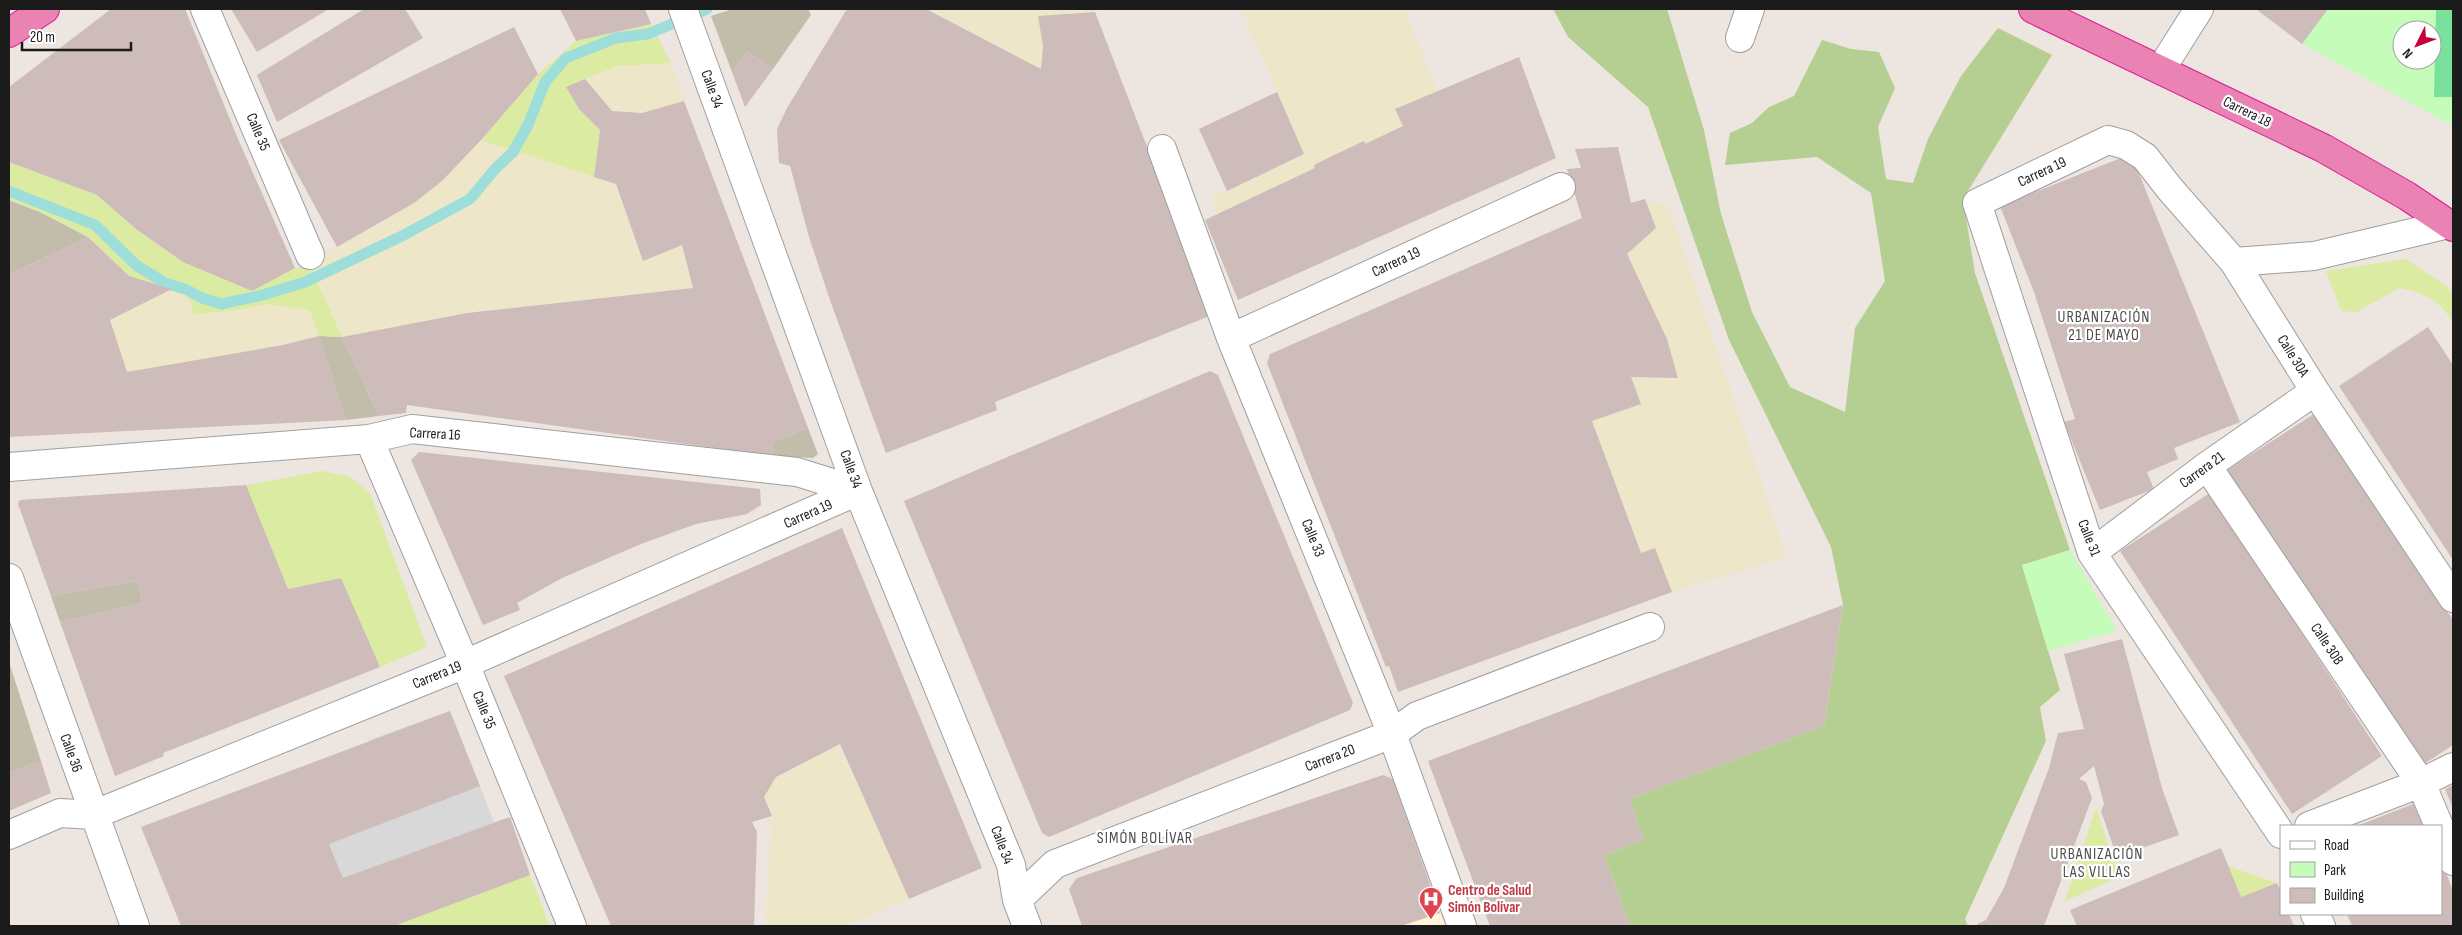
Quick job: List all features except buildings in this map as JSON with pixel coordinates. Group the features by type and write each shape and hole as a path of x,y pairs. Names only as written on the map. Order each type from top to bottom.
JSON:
{"highway":[{"path":"9,33 44,9"},
{"name":"Carrera 18","path":"2033,9 2323,148 2406,196 2451,226"}],"street":[{"name":"Calle 35","path":"205,9 310,255"},
{"name":"Calle 34","path":"683,9 858,492 1011,865 1017,900 1027,926"},
{"path":"1740,38 1750,9"},
{"path":"2161,70 2199,9"},
{"name":"Carrera 19","path":"1977,203 2108,140"},
{"name":"Calle 30A","path":"2108,140 2126,145 2145,157 2170,189 2234,262 2315,391 2453,598"},
{"name":"Calle 33","path":"1162,149 1231,338 1392,734 1462,926"},
{"name":"Carrera 19","path":"1231,338 1561,187"},
{"name":"Calle 31","path":"1977,203 2092,553 2280,833"},
{"path":"2234,262 2314,256 2451,226"},
{"name":"Carrera 21","path":"2092,553 2206,466 2315,391"},
{"name":"Carrera 16","path":"9,467 369,440 412,430 797,472 858,492"},
{"name":"Calle 35","path":"369,440 465,664 572,926"},
{"name":"Calle 30B","path":"2206,466 2422,782 2439,825"},
{"name":"Carrera 19","path":"9,835 60,813 93,815 465,664 858,492"},
{"name":"Calle 36","path":"9,578 93,815 135,926"},
{"name":"Carrera 20","path":"1017,900 1055,864 1392,734 1417,716 1650,627"},
{"path":"2312,825 2422,782 2453,767"},
{"path":"2442,833 2453,861"}],"shaded area":[{"path":"733,9 808,9 811,15 773,69 747,52 732,72 711,16"},
{"path":"926,9 1094,9 1095,12 1038,16 1043,46 1041,69"},
{"path":"1241,9 1404,9 1438,91 1396,109 1403,126 1365,144 1363,141 1314,164 1315,168 1218,214 1211,198 1304,154"},
{"path":"671,63 684,101 642,113 612,111 585,79 617,66"},
{"path":"481,140 616,184 643,260 682,245 693,288 467,313 342,337 308,264 414,203 442,181"},
{"path":"1645,199 1669,206 1787,557 1672,592 1655,548 1641,553 1592,421 1641,404 1631,377 1678,377 1667,339 1627,254 1656,228"},
{"path":"9,200 40,212 88,237 9,275"},
{"path":"172,289 187,292 230,311 269,304 311,310 319,336 283,345 127,372 110,320"},
{"path":"319,336 342,337 379,416 346,420"},
{"path":"808,428 818,454 813,458 772,456 773,442"},
{"path":"137,581 143,603 60,622 51,596"},
{"path":"9,662 41,761 9,773"},
{"path":"450,711 494,822 510,817 530,875 394,926 363,926 329,844 373,827 359,789 384,779 369,740"},
{"path":"840,744 909,899 845,926 765,926 771,827 766,818 772,815 764,797 776,777"},
{"name":"Centro de Salud Simón Bolívar","path":"1440,913 1445,926 1401,926"}],"green space":[{"path":"1553,9 1667,9 1704,130 1721,214 1752,312 1790,387 1845,412 1855,328 1885,281 1871,193 1817,157 1725,165 1730,133 1752,123 1769,107 1794,96 1822,40 1851,49 1879,52 1895,88 1878,127 1886,179 1913,183 1928,139 1961,76 1998,28 2052,55 1963,199 1975,273 2070,550 2022,565 2060,690 2040,707 2046,741 1965,919 1968,926 1630,926 1604,855 1644,840 1629,799 1824,726 1843,605 1831,547 1729,340 1648,107 1568,37"},
{"path":"2328,9 2453,9 2453,126 2302,44"},
{"path":"2436,9 2453,9 2453,97 2434,97 2435,70 2442,70 2442,20 2436,20"},
{"path":"651,24 671,63 617,66 585,79 579,109 600,130 594,177 481,140 538,74 576,41"},
{"path":"9,162 97,195 136,229 183,262 252,291 295,268 311,268 342,337 319,336 310,310 269,304 230,311 194,314 187,292 129,276 88,237 40,212 9,200"},
{"path":"2406,259 2446,286 2453,293 2453,322 2448,314 2431,299 2424,295 2399,288 2357,312 2341,311 2326,271"},
{"path":"323,471 350,477 370,493 427,647 380,667 341,578 288,589 246,485"},
{"path":"2070,550 2117,631 2048,651 2022,565"},
{"path":"2096,808 2119,877 2065,901"},
{"path":"2228,866 2277,883 2241,897"},
{"path":"530,875 550,926 394,926"}],"waterway":[{"path":"9,191 95,225 136,265 165,283 221,304 263,295 305,282 402,236 470,199 495,169 513,152 528,125 545,82 566,58 616,38 648,34 707,9"}],"place":[{"name":"Centro de Salud Simón Bolívar","path":"1431,920"}],"district":[{"name":"URBANIZACIÓN 21 DE MAYO","path":"2104,326"},
{"name":"SIMÓN BOLÍVAR","path":"1145,838"},
{"name":"URBANIZACIÓN LAS VILLAS","path":"2097,863"}]}
